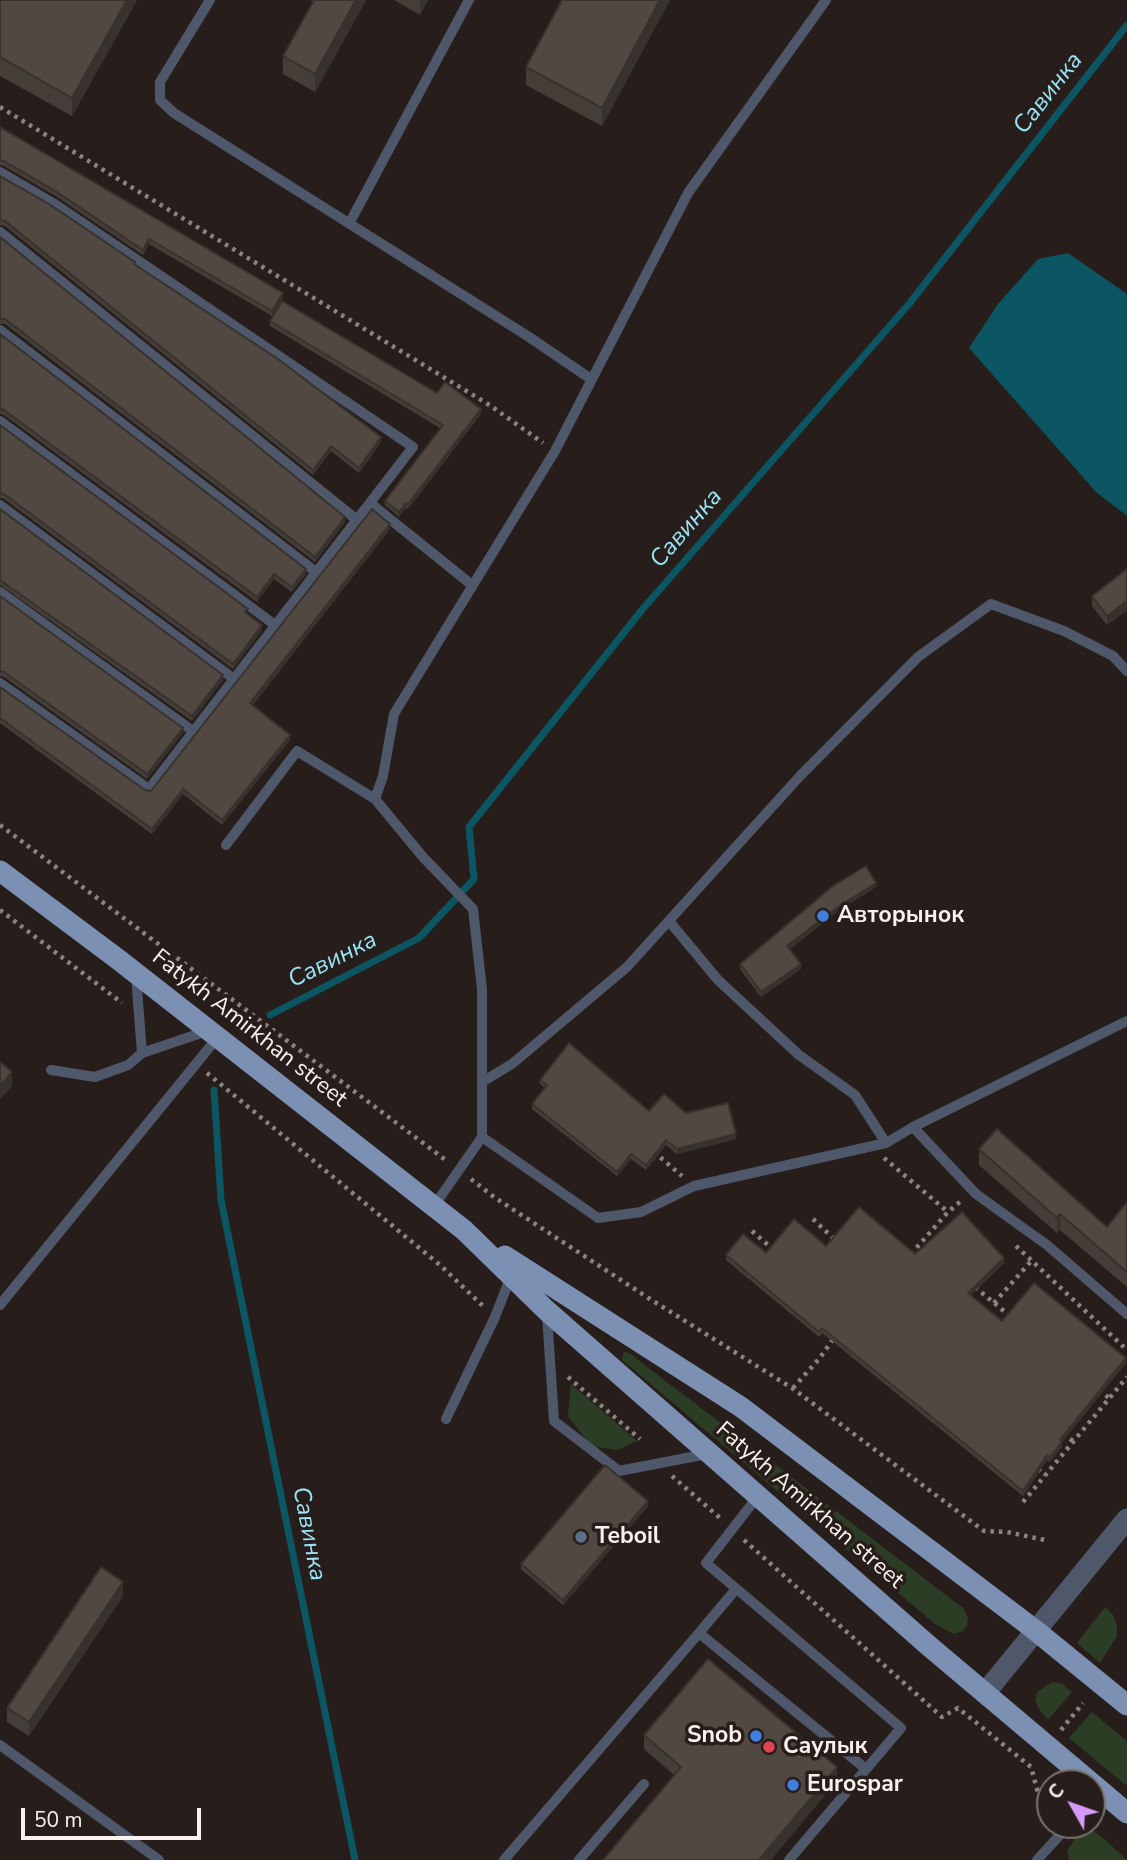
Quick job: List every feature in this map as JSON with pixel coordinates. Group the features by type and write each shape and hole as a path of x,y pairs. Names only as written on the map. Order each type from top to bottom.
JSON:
{"main road":[{"name":"Fatykh Amirkhan street","path":"0,870 464,1230 547,1310 1069,1769"},
{"name":"Fatykh Amirkhan street","path":"464,1230 741,1407 1035,1630 1127,1705"},
{"name":"Fatykh Amirkhan street","path":"1106,1800 1127,1812"}],"street":[{"path":"985,1693 1124,1526"}],"lane":[{"path":"210,0 160,82 160,100 174,113 350,222 591,379"},
{"path":"350,222 469,0"},
{"path":"375,799 383,776 394,714 555,451 688,193 826,0"},
{"path":"0,172 53,203 413,447 149,789 0,683"},
{"path":"0,232 356,520"},
{"path":"0,330 317,572"},
{"path":"0,421 275,625"},
{"path":"370,503 472,584"},
{"path":"0,505 234,679"},
{"path":"0,592 193,731"},
{"path":"482,1082 512,1064 627,967 800,776 918,657 991,604 1064,631 1113,656 1127,671"},
{"path":"226,845 297,751 375,799 423,857 472,909 482,989 482,1137 434,1206"},
{"path":"669,921 718,981 799,1055 855,1095 886,1143"},
{"path":"136,974 142,1053"},
{"path":"482,1137 598,1218 641,1212 694,1186 886,1143 1127,1021"},
{"path":"51,1070 95,1077 128,1065 142,1053 212,1034"},
{"path":"0,1306 196,1064 212,1034"},
{"path":"913,1127 976,1194 1047,1245 1127,1314"},
{"path":"446,1419 495,1317 511,1275"},
{"path":"547,1310 554,1421 619,1471 709,1453"},
{"path":"758,1496 706,1563 901,1728 789,1860"},
{"path":"504,1860 736,1589"},
{"path":"699,1633 866,1769"},
{"path":"0,1745 159,1860"},
{"path":"579,1860 644,1784"},
{"path":"1037,1860 1056,1839"}],"path":[{"path":"0,107 480,399 555,451"},
{"path":"0,825 494,1197 792,1388 984,1531 1007,1532 1045,1541"},
{"path":"0,910 127,1007"},
{"path":"196,1064 440,1265 495,1317"},
{"path":"871,1147 948,1212"},
{"path":"654,1151 694,1186"},
{"path":"906,1259 948,1212 961,1201 976,1194"},
{"path":"961,1201 971,1209"},
{"path":"813,1219 842,1246"},
{"path":"752,1231 781,1256"},
{"path":"1012,1243 1127,1350"},
{"path":"994,1303 1047,1245"},
{"path":"973,1286 1015,1320"},
{"path":"792,1388 835,1337"},
{"path":"564,1375 640,1439"},
{"path":"1023,1502 1127,1377"},
{"path":"1099,1390 1109,1398"},
{"path":"1062,1433 1073,1441"},
{"path":"1034,1466 1045,1475"},
{"path":"671,1475 721,1519"},
{"path":"740,1536 942,1717 958,1708 1031,1767 1052,1844"},
{"path":"1061,1730 1083,1703"}],"green space":[{"path":"624,1352 629,1353 963,1608 968,1617 963,1631 954,1634 935,1624 622,1360"},
{"path":"571,1384 637,1441 617,1450 591,1446 568,1416"},
{"path":"1105,1607 1113,1615 1117,1636 1100,1663 1077,1643"},
{"path":"1053,1682 1061,1683 1072,1692 1048,1720 1038,1708 1035,1699 1038,1691"},
{"path":"1092,1712 1127,1741 1127,1786 1069,1738"},
{"path":"1075,1839 1104,1839 1127,1860 1069,1860 1067,1851"}],"water":[{"path":"1068,253 1127,294 1127,516 1096,492 969,348 998,304 1038,259"}],"building":[{"path":"0,0 127,0 72,98 0,57"},
{"path":"314,0 356,0 315,74 283,56"},
{"path":"562,0 660,0 602,108 526,67"},
{"path":"0,127 283,293 272,311 149,239 143,250 57,192 0,160"},
{"path":"0,176 49,204 278,359 381,437 359,468 331,446 313,470 5,221 0,220"},
{"path":"0,237 345,517 315,557 5,319 0,319"},
{"path":"282,301 437,393 445,382 481,409 399,512 385,501 443,425 270,321"},
{"path":"0,334 306,569 292,587 274,574 257,597 0,409"},
{"path":"0,425 248,609 245,612 262,625 233,664 0,493"},
{"path":"0,509 223,675 192,716 0,580"},
{"path":"372,509 390,524 250,703 290,735 222,820 183,789 152,829 0,718 0,687 145,790 151,791"},
{"path":"1127,569 1127,601 1107,616 1092,596"},
{"path":"0,596 183,728 147,774 0,671"},
{"path":"866,866 876,883 838,907 787,946 801,964 761,992 740,964 833,886"},
{"path":"569,1043 649,1111 664,1094 686,1113 728,1103 736,1134 677,1149 666,1140 646,1165 631,1154 617,1172 532,1104 547,1085 540,1080"},
{"path":"0,1062 12,1072 0,1086"},
{"path":"997,1129 1107,1227 1127,1202 1127,1272 1060,1214 1057,1218 979,1149"},
{"path":"859,1207 915,1254 962,1212 1004,1258 968,1293 1002,1321 1034,1283 1126,1358 1060,1440 1062,1442 1050,1457 1047,1455 1023,1491 822,1328 819,1332 726,1255 743,1234 766,1253 794,1219 826,1246"},
{"path":"605,1465 648,1501 563,1600 521,1564"},
{"path":"101,1567 123,1582 29,1722 7,1708"},
{"path":"708,1659 837,1767 759,1860 603,1860 681,1767 644,1735"}],"waterway":[{"name":"Савинка","path":"270,1015 419,938 474,879 469,827 641,611 909,304 1127,25"},
{"name":"Савинка","path":"214,1090 221,1200 355,1860"}],"place":[{"name":"Авторынок","path":"823,916"},
{"name":"Teboil","path":"581,1537"},
{"name":"Snob","path":"756,1736"},
{"name":"Саулык","path":"769,1747"},
{"name":"Eurospar","path":"793,1785"}]}
